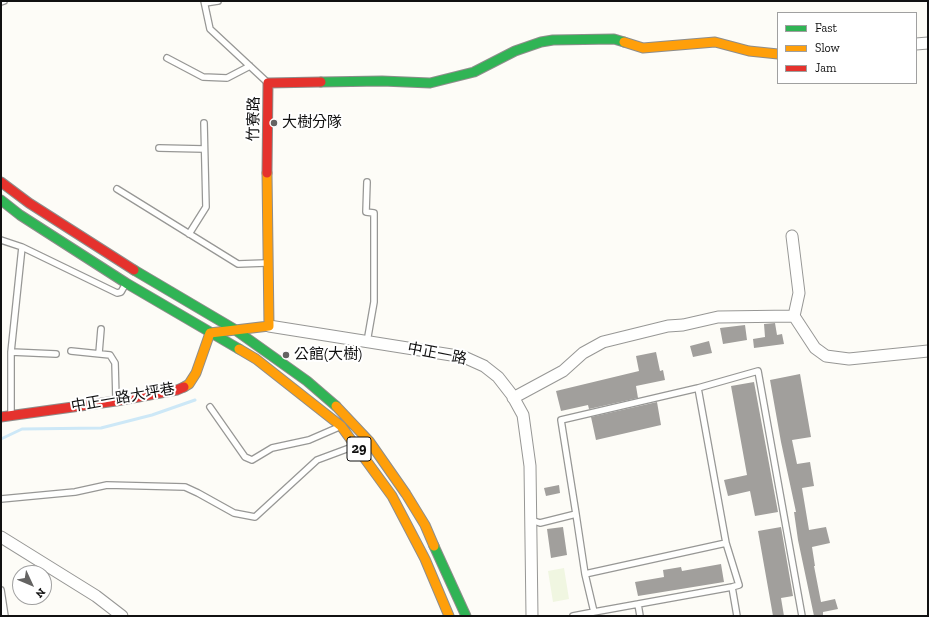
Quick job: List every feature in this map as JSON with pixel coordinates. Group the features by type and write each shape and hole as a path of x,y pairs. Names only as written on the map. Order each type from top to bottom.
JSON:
{"main road":[{"path":"268,83 382,81 430,83 474,72 515,52 541,42 553,40 614,39 643,48 714,42 749,51 777,54"},
{"name":"竹寮路","path":"268,83 267,263 269,326"},
{"name":"29","path":"1,182 135,271 234,329 307,381 335,404 369,441 406,494 425,525 466,616"},
{"name":"29","path":"1,200 20,215 126,283 256,359 341,426 392,496 425,559 449,616"},
{"path":"210,333 269,326"},
{"name":"中正一路大坪巷","path":"1,417 116,401 177,390 189,384 196,373 210,333"}],"street":[{"path":"917,44 928,43"},
{"path":"792,236 799,293 794,316 814,348 826,356 849,359 928,351"},
{"path":"514,398 563,371 583,353 603,342 668,326 683,325 718,317 794,316"},
{"name":"中正一路","path":"269,326 464,357 484,366 498,377 514,398 523,415 529,458 532,616"},
{"path":"1,537 96,596 122,616"}],"lane":[{"path":"204,2 218,1"},
{"name":"竹寮路","path":"204,2 210,29 268,83"},
{"path":"167,58 203,77 227,78 250,66"},
{"path":"189,234 206,207 204,123"},
{"path":"158,148 204,149"},
{"path":"367,182 366,212 374,213 374,302 367,342"},
{"path":"117,190 238,264 267,263"},
{"path":"1,240 22,247 117,293 121,292 135,271"},
{"path":"11,415 11,352 22,247"},
{"path":"99,353 101,329"},
{"path":"71,351 110,355 115,363 116,401"},
{"path":"11,352 56,354"},
{"path":"594,612 576,514 562,420 698,388 758,371 802,616"},
{"path":"573,616 739,585 726,543 698,388"},
{"path":"210,407 245,457 252,460 272,448 309,440 341,426"},
{"path":"1,499 75,492 107,485 185,487 234,513 255,517 317,460 357,446"},
{"path":"531,520 540,523 576,514"},
{"path":"586,574 726,543"},
{"path":"732,587 737,616"},
{"path":"1,590 4,616"},
{"path":"638,604 640,616"}],"green space":[{"path":"564,568 569,599 553,602 548,571"}],"building":[{"path":"775,323 777,335 782,334 784,344 754,348 753,339 765,337 764,324"},
{"path":"745,325 747,340 723,344 720,328"},
{"path":"709,341 712,353 693,357 690,346"},
{"path":"656,352 660,371 663,370 665,380 636,386 638,398 589,409 588,405 561,411 556,391 639,371 636,356"},
{"path":"800,374 811,437 792,440 797,464 810,462 814,486 802,488 809,530 826,527 830,543 812,547 821,602 835,599 838,609 823,612 823,616 814,616 798,540 794,512 796,512 770,380"},
{"path":"754,382 778,512 755,516 750,491 728,496 724,480 747,475 731,386"},
{"path":"657,402 661,425 596,440 591,417"},
{"path":"559,485 560,493 546,496 544,488"},
{"path":"563,527 567,555 551,558 547,529"},
{"path":"781,527 793,596 781,598 784,616 773,616 758,531"},
{"path":"721,564 724,582 638,596 635,582 664,577 663,570 681,567 682,571"}],"waterway":[{"path":"1,439 22,429 101,428 152,415 195,400"}],"traffic: fast":[{"path":"321,82 382,81 430,83 474,72 515,51 541,42 553,40 614,39 624,42"},
{"path":"1,200 20,215 126,283 239,349"},
{"path":"134,270 234,329 307,381 336,406"},
{"path":"434,546 466,616"}],"traffic: slow":[{"path":"624,42 643,48 715,42 749,51 777,54"},
{"path":"184,387 189,384 196,373 210,333 269,326 267,173"},
{"path":"239,349 256,359 341,426 392,496 425,559 449,616"},
{"path":"336,406 369,441 406,494 425,525 434,546"}],"traffic: jam":[{"path":"267,173 268,83 321,82"},
{"path":"1,182 29,203 134,270"},
{"path":"1,417 116,401 177,390 184,387"}],"place":[{"name":"大樹分隊","path":"274,123"},
{"name":"公館(大樹)","path":"286,355"}]}
